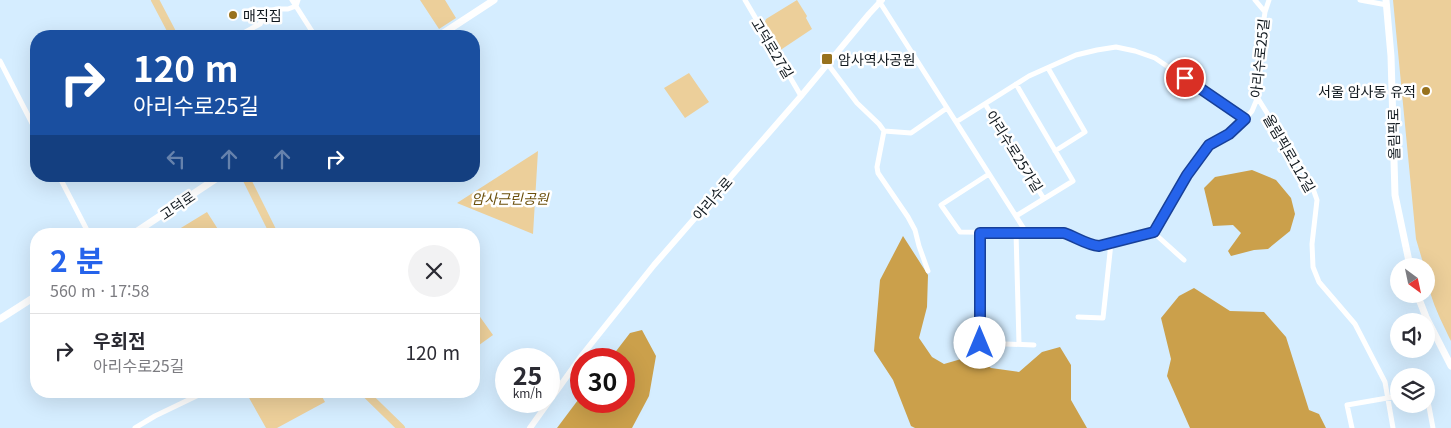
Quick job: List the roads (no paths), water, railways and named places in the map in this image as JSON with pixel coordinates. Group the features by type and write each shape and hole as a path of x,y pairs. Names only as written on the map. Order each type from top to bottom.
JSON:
{"main road":[{"path":"155,0 171,30"},
{"path":"448,30 494,0"},
{"name":"올림픽로","path":"1386,3 1392,72 1395,195 1408,258"},
{"name":"고덕로","path":"143,228 211,182"},
{"path":"248,182 271,228"},
{"path":"0,318 30,300"},
{"path":"1421,303 1451,366"},
{"path":"370,398 401,428"}],"street":[{"path":"292,0 309,30"},
{"path":"296,6 298,0"},
{"name":"고덕로27길","path":"745,0 801,96"},
{"name":"아리수로25길","path":"1154,232 1187,175 1209,145 1229,134 1252,111 1257,97 1259,52 1265,12 1255,0"},
{"path":"1265,12 1269,0"},
{"path":"1360,0 1386,3"},
{"path":"880,1 1026,232"},
{"name":"아리수로","path":"530,428 583,354 654,265 801,96 880,1"},
{"path":"249,30 260,24 268,12 296,6"},
{"name":"아리수로25가길","path":"956,122 1029,76 1076,55 1116,47 1155,58 1245,119"},
{"path":"0,60 30,120"},
{"path":"827,64 857,103 884,131 877,167 878,173 915,230 928,271"},
{"path":"1048,68 1085,132 1055,151"},
{"path":"1016,84 1073,181 1016,216"},
{"name":"올림픽로112길","path":"1257,97 1311,183 1317,200 1312,244 1313,267 1316,276 1355,324 1385,382 1394,428"},
{"name":"아리수로25가길","path":"985,104 1044,198"},
{"path":"884,131 911,133 947,108"},
{"path":"989,174 941,205 960,232 1064,233 1092,246 1099,246 1154,232 1184,260"},
{"path":"62,182 86,228"},
{"path":"1016,232 1019,344"},
{"path":"980,233 980,343 1034,345"},
{"path":"1078,317 1103,318 1111,243"},
{"path":"135,428 192,398"},
{"path":"1352,428 1347,405 1388,398"},
{"path":"1430,413 1433,428"}],"place":[{"name":"매직짐","path":"233,15"},
{"name":"암사역사공원","path":"827,59"},
{"name":"서울 암사동 유적","path":"1426,91"}],"park label":[{"name":"암사근린공원","path":"510,198"}]}
